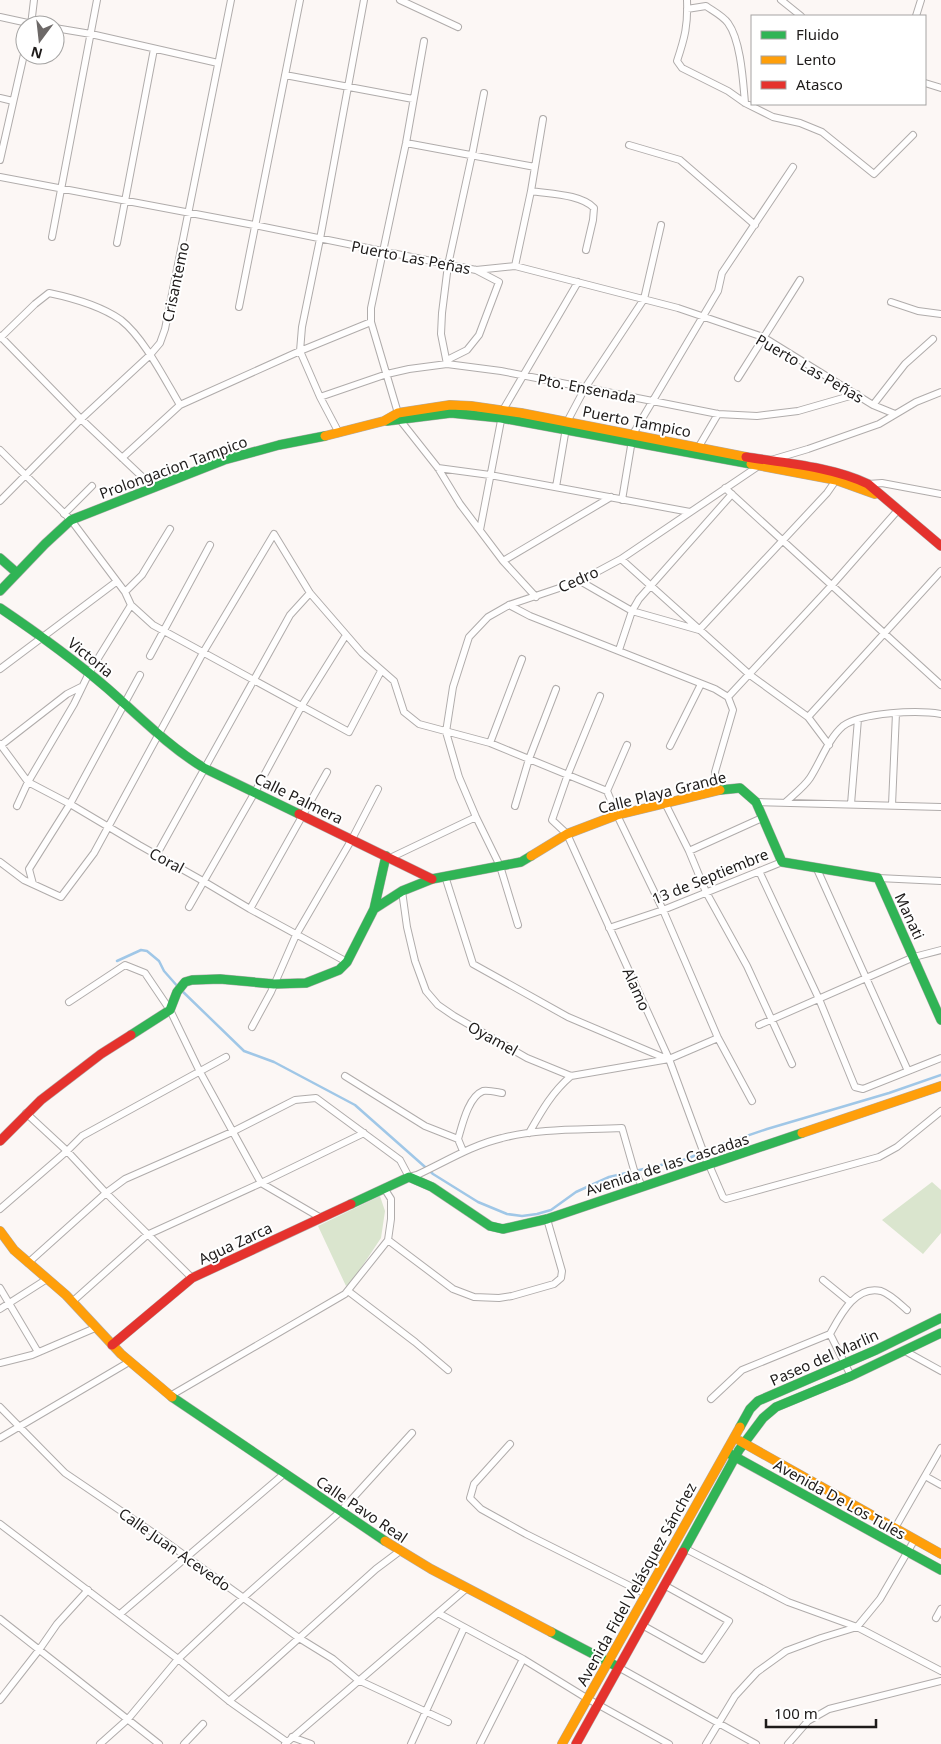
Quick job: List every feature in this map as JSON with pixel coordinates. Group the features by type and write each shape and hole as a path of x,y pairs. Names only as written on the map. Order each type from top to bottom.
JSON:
{"street":[{"path":"33,15 34,0"},
{"path":"52,238 97,0"},
{"name":"Crisantemo","path":"0,501 82,419 149,356 160,343 165,329 231,0"},
{"path":"239,307 300,0"},
{"path":"339,433 320,397 300,351 302,327 364,0"},
{"path":"400,0 458,28"},
{"path":"687,0 685,37 676,61 682,68 728,91 745,103 773,117 800,123 822,132 874,174 913,135"},
{"path":"781,0 800,15"},
{"path":"916,15 921,0"},
{"path":"688,9 706,6 727,21 733,31 738,49 745,103"},
{"path":"0,17 15,21"},
{"path":"65,30 218,64"},
{"path":"424,40 406,143 371,308 371,322 399,417 438,468 460,504 503,561 536,597"},
{"path":"117,243 154,49"},
{"path":"0,160 21,65"},
{"path":"285,75 413,99"},
{"path":"926,83 941,88"},
{"path":"476,270 499,282 479,335 468,350 447,362 441,334 448,265 484,93"},
{"path":"0,98 13,101"},
{"path":"515,266 531,191 543,119"},
{"path":"406,143 535,167"},
{"path":"629,145 680,160 755,224"},
{"path":"622,500 633,438 652,402 718,291 722,273 793,167"},
{"name":"Puerto Las Peñas","path":"0,178 254,225 320,240 476,270 515,266 644,299 764,337 873,405 895,414"},
{"path":"531,191 576,198 589,202 594,208 586,250"},
{"path":"556,487 566,426 585,388 644,299 661,225"},
{"path":"738,378 800,280"},
{"path":"480,530 502,414 578,282"},
{"path":"154,488 0,337 49,293 64,296 97,308 120,320 134,332 180,405"},
{"path":"891,302 918,311 941,314"},
{"path":"122,458 180,405 300,351 371,322"},
{"path":"873,405 905,364 933,339"},
{"name":"Pto. Ensenada","path":"320,397 387,374 409,368 447,362 523,375 718,414 757,416 798,411 857,394"},
{"path":"895,414 916,402 941,392"},
{"name":"Puerto Tampico","path":"399,417 450,405 818,469 856,478 866,487"},
{"path":"698,448 718,414"},
{"name":"Cedro","path":"518,925 500,866 459,777 446,732 453,687 469,637 488,617 509,605 580,581 620,559 768,460 808,449 863,430 879,424 895,414"},
{"name":"Prolongacion Tampico","path":"0,591 68,517 154,488 224,460 399,417"},
{"name":"Puerto Tampico","path":"633,438 758,466 866,487"},
{"path":"0,450 68,517 125,592 131,604 153,625 204,651 301,707 349,732 381,671"},
{"path":"438,468 490,475 690,512"},
{"path":"698,630 827,493 836,480"},
{"path":"866,487 882,483 941,494"},
{"path":"68,517 92,486"},
{"path":"866,487 880,495 941,546"},
{"path":"725,488 941,685"},
{"path":"619,650 632,611 650,586 732,494"},
{"path":"503,561 611,497"},
{"path":"728,697 832,585 898,510"},
{"path":"125,592 142,575 170,529"},
{"path":"0,862 24,880 61,896 94,854 204,651 274,534 310,593 362,653 394,682 404,712 419,724 490,744 529,758 607,791 663,910 718,1038 752,1101"},
{"path":"150,656 210,545"},
{"path":"0,558 17,573"},
{"path":"620,559 750,675 808,717 829,745"},
{"path":"808,717 941,571"},
{"path":"580,581 632,611 698,630"},
{"path":"0,669 116,582"},
{"path":"157,854 290,616 310,593"},
{"path":"17,806 28,782 74,704 81,687 131,604"},
{"path":"509,605 530,616 619,650 728,697 733,710 715,772 718,790"},
{"name":"Victoria","path":"0,608 89,673 158,736"},
{"path":"189,907 301,707 346,635"},
{"path":"490,744 522,659"},
{"path":"32,884 28,869 70,804 140,675"},
{"path":"670,746 701,684"},
{"path":"0,745 67,694 81,687"},
{"path":"515,806 529,758 556,689"},
{"path":"568,774 600,696"},
{"path":"786,802 809,780 829,745 843,726 858,719 896,713 924,711 941,714"},
{"path":"892,805 896,713"},
{"path":"852,804 858,719"},
{"name":"Calle Palmera","path":"158,736 180,754 204,768 352,839 432,880"},
{"name":"Coral","path":"0,745 28,782 109,826 132,842 203,880 296,935 347,962"},
{"path":"607,791 628,745"},
{"path":"250,909 327,772"},
{"name":"Alamo","path":"568,774 552,820 567,834 668,1059 710,1165 726,1199 879,1156 897,1147 941,1111"},
{"name":"Calle Playa Grande","path":"374,910 389,898 402,891 432,880 521,862 567,834 617,815 718,790 740,788 756,802"},
{"path":"252,1027 296,935 352,839 378,789"},
{"path":"782,862 756,802 941,807"},
{"path":"665,803 689,851 706,892 747,966 792,1064"},
{"path":"388,857 476,817"},
{"path":"689,851 762,818"},
{"name":"Calle Playa Grande","path":"170,1010 177,992 185,982 220,979 274,984 306,983 340,970 347,962 374,910 388,857"},
{"name":"13 de Septiembre","path":"609,928 663,910 782,862 878,878 941,881"},
{"path":"817,869 908,1071"},
{"path":"759,871 819,999 855,1087 863,1089 941,1058"},
{"path":"445,876 473,964 568,1017 668,1059"},
{"name":"Manati","path":"878,878 941,1020"},
{"name":"Oyamel","path":"402,891 407,927 415,961 426,991 438,1005 481,1033 527,1058 570,1076"},
{"path":"759,1026 914,957 941,950"},
{"path":"69,1002 125,965 145,972 170,1010 200,1072 261,1183 321,1218"},
{"path":"0,1141 41,1100 101,1054 170,1010"},
{"path":"529,1133 546,1104 559,1086 570,1076 668,1059 718,1038"},
{"path":"0,1208 82,1136 226,1057"},
{"path":"345,1076 425,1126 458,1139"},
{"name":"Avenida de las Cascadas","path":"413,1176 490,1226 503,1228 547,1219 941,1086"},
{"path":"463,1152 458,1139 467,1112 476,1095 485,1090 502,1093"},
{"path":"28,1264 106,1193 125,1179 232,1132 295,1100 316,1098 400,1160 413,1176 463,1152 501,1138 529,1133 622,1128 634,1170 642,1186"},
{"path":"26,1113 67,1151 147,1235 192,1278"},
{"path":"72,1302 147,1235 364,1133"},
{"name":"Agua Zarca","path":"112,1345 192,1278 413,1176"},
{"path":"170,1396 348,1291 388,1240 391,1199 384,1188"},
{"path":"388,1240 453,1289 474,1297 499,1298 554,1284 561,1278 562,1271 547,1219"},
{"name":"Calle Pavo Real","path":"0,1231 2,1242 72,1302 129,1362 170,1396 229,1438 285,1473 400,1551 618,1667 756,1744"},
{"path":"0,1308 47,1279"},
{"path":"823,1280 850,1302"},
{"path":"0,1288 38,1352"},
{"path":"711,1399 742,1370 830,1334 850,1302 870,1290 882,1292 907,1310"},
{"path":"348,1291 448,1370"},
{"name":"Paseo del Marlin","path":"734,1438 750,1409 758,1401 845,1364 941,1318"},
{"path":"0,1363 38,1352 95,1328"},
{"name":"Paseo del Marlin","path":"744,1443 762,1419 776,1407 851,1376 941,1333"},
{"path":"830,1334 851,1376"},
{"path":"905,1351 941,1371"},
{"path":"0,1438 129,1362"},
{"name":"Calle Juan Acevedo","path":"0,1407 65,1473 244,1597 299,1638 333,1659 358,1680 448,1722"},
{"path":"100,1744 128,1719 178,1659 244,1597 341,1511 412,1433"},
{"name":"Avenida De Los Tules","path":"734,1438 941,1554"},
{"name":"Avenida Fidel Velásquez Sánchez","path":"562,1744 734,1438"},
{"name":"Avenida Fidel Velásquez Sánchez","path":"576,1744 744,1443"},
{"path":"510,1444 474,1484 470,1498 481,1509 526,1534 646,1594"},
{"path":"895,1528 941,1448"},
{"name":"Avenida De Los Tules","path":"726,1452 941,1570"},
{"path":"120,1614 285,1473"},
{"path":"925,1476 941,1485"},
{"path":"0,1524 286,1743 467,1588"},
{"path":"706,1744 735,1696 757,1672 786,1651 821,1638 858,1628 880,1599 915,1539"},
{"path":"686,1549 788,1602 858,1628 941,1671"},
{"path":"229,1701 376,1569 400,1551"},
{"path":"642,1625 703,1659 729,1621 664,1585"},
{"path":"0,1700 57,1624 88,1590"},
{"path":"936,1618 941,1609"},
{"path":"438,1613 523,1659 598,1705 669,1744"},
{"path":"0,1618 159,1744"},
{"path":"411,1744 464,1628"},
{"path":"480,1744 523,1659"},
{"path":"788,1744 808,1721 829,1709 941,1681"},
{"path":"184,1744 203,1724"},
{"path":"292,1736 311,1744"}],"green space":[{"path":"932,1182 941,1190 941,1233 923,1254 882,1220"},
{"path":"380,1196 385,1211 381,1238 351,1283 346,1286 318,1226"}],"waterway":[{"path":"117,961 141,950 147,951 159,961 164,971 179,988 244,1051 274,1062 355,1105 433,1174 478,1202 507,1214 522,1216 551,1210 576,1192 609,1177 687,1159 714,1147 767,1129 889,1093 941,1075"}],"traffic: fast":[{"path":"387,421 451,413 501,418 751,464"},
{"path":"0,591 71,520 224,460 279,445 325,436"},
{"path":"0,558 17,573"},
{"path":"0,608 81,667 166,740 204,768 299,814"},
{"path":"720,790 740,788 756,802 782,862 878,878 941,1020"},
{"path":"374,909 386,856"},
{"path":"131,1035 170,1010 177,992 185,982 220,979 274,984 306,983 339,970 347,962 374,909 402,891 432,879 521,862 531,856"},
{"path":"351,1204 409,1177 432,1187 490,1226 503,1229 547,1219 802,1133"},
{"path":"740,1427 750,1409 758,1401 876,1350 941,1318"},
{"path":"683,1552 739,1450 763,1418 776,1407 851,1376 941,1333"},
{"path":"172,1397 385,1541"},
{"path":"730,1454 941,1570"},
{"path":"551,1632 618,1667"}],"traffic: slow":[{"path":"325,436 384,421 398,413 450,405 471,406 521,413 746,457"},
{"path":"751,464 836,480 875,494"},
{"path":"531,856 567,834 617,815 720,790"},
{"path":"802,1133 941,1086"},
{"path":"0,1231 14,1250 66,1295 121,1354 172,1397"},
{"path":"562,1744 740,1427"},
{"path":"740,1441 941,1554"},
{"path":"385,1541 431,1569 551,1632"}],"traffic: jam":[{"path":"746,457 840,473 868,484 941,546"},
{"path":"299,814 432,879"},
{"path":"0,1141 41,1100 101,1054 131,1035"},
{"path":"112,1345 192,1278 351,1204"},
{"path":"576,1744 683,1552"}]}
